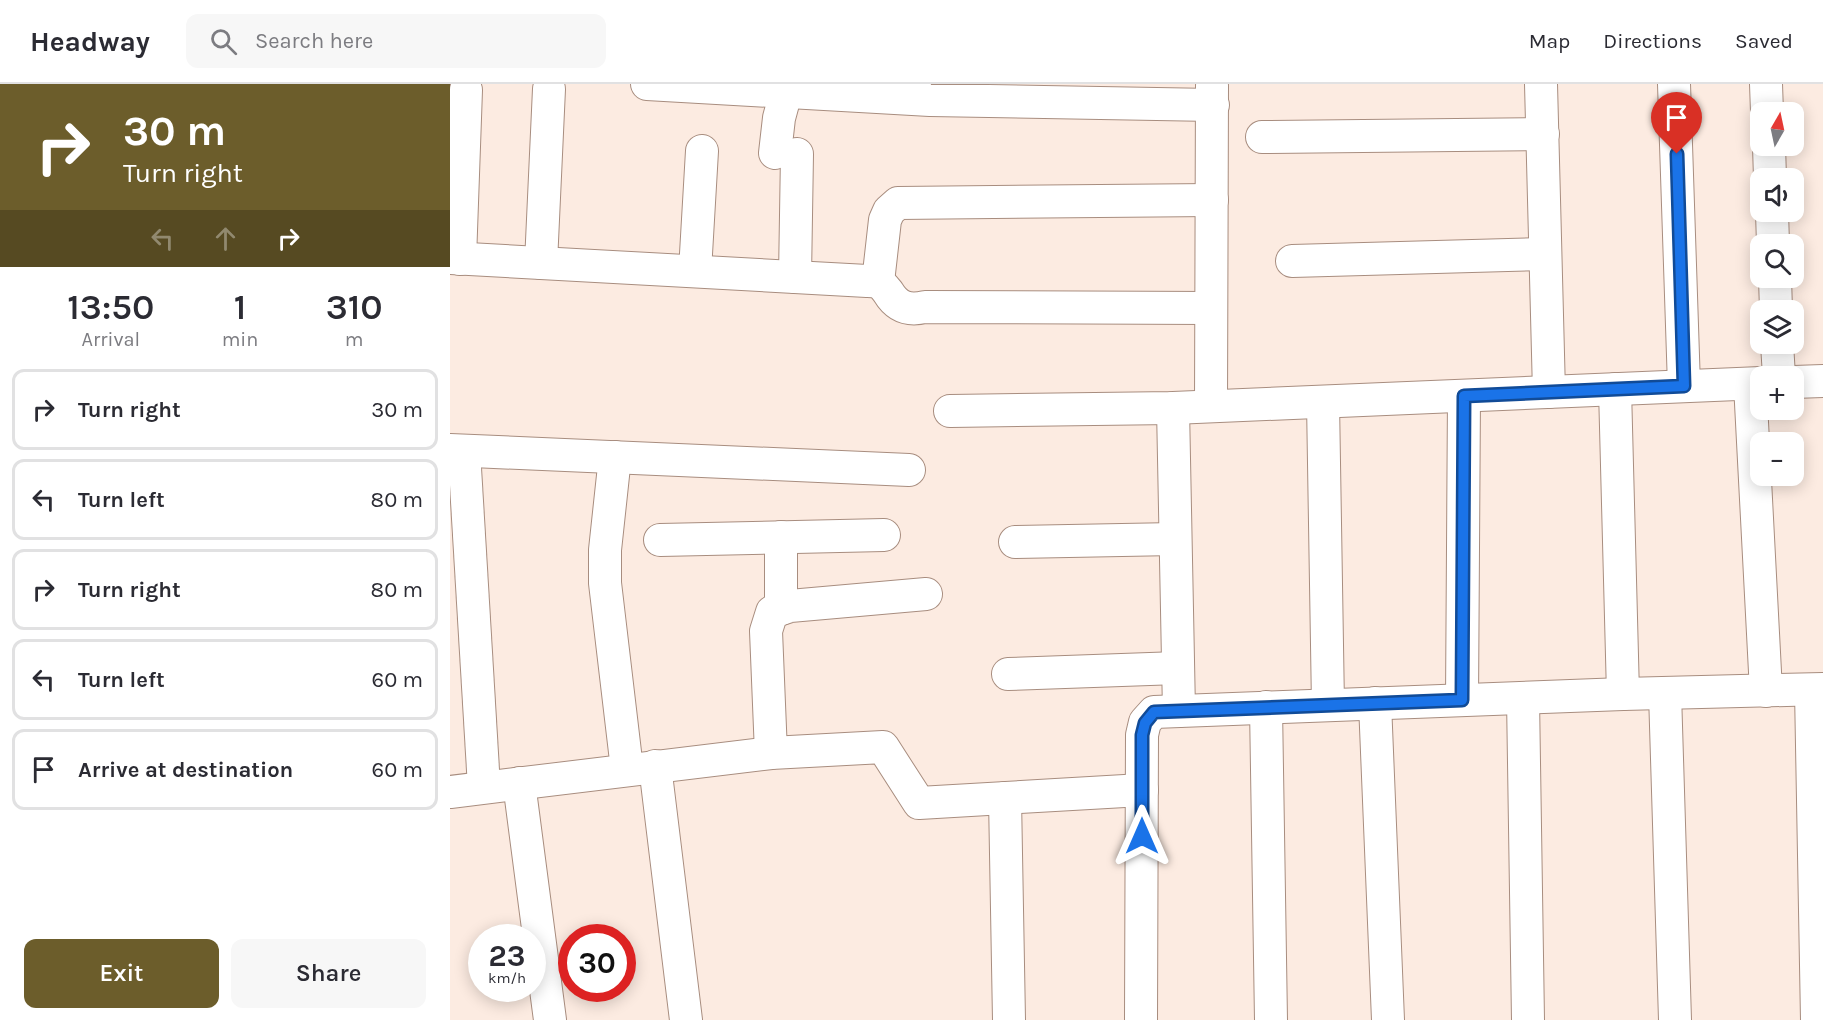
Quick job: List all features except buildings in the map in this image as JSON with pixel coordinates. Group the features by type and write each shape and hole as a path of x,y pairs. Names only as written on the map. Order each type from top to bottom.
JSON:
{"street":[{"path":"647,84 786,92 1213,94 1211,406"},
{"path":"1541,84 1549,392"},
{"path":"1674,84 1684,386"},
{"path":"1766,84 1767,102"},
{"path":"541,263 549,89"},
{"path":"466,90 455,258 878,282 892,300 902,308 914,310 925,307 1211,308"},
{"path":"786,92 779,118 786,153 795,277"},
{"path":"1262,137 1543,134"},
{"path":"695,271 702,151"},
{"path":"878,282 885,220 889,211 898,203 1212,200"},
{"path":"1292,261 1545,254"},
{"path":"1804,382 1823,381"},
{"path":"950,411 1173,408 1750,382"},
{"path":"1615,389 1623,694"},
{"path":"1462,700 1464,396"},
{"path":"1323,402 1328,705"},
{"path":"1173,408 1179,711"},
{"path":"1763,420 1766,691"},
{"path":"484,788 457,451 909,470"},
{"path":"615,458 605,550 605,583 641,767 686,1020"},
{"path":"660,540 884,535"},
{"path":"781,537 781,609"},
{"path":"1015,542 1175,539"},
{"path":"771,753 766,631 772,612 790,606 926,594"},
{"path":"1008,674 1178,668"},
{"path":"1141,1020 1142,735 1145,723 1154,712 1817,689 1817,1020"},
{"path":"1665,693 1675,1020"},
{"path":"1523,698 1528,1020"},
{"path":"1375,704 1388,1020"},
{"path":"1266,707 1271,1020"},
{"path":"450,792 771,753 884,747 919,803 1142,790"},
{"path":"519,783 550,1020"},
{"path":"1005,798 1009,1020"}],"route":[{"path":"1142,836 1142,735 1145,723 1154,712 1462,700 1464,396 1684,386 1677,154"}]}
